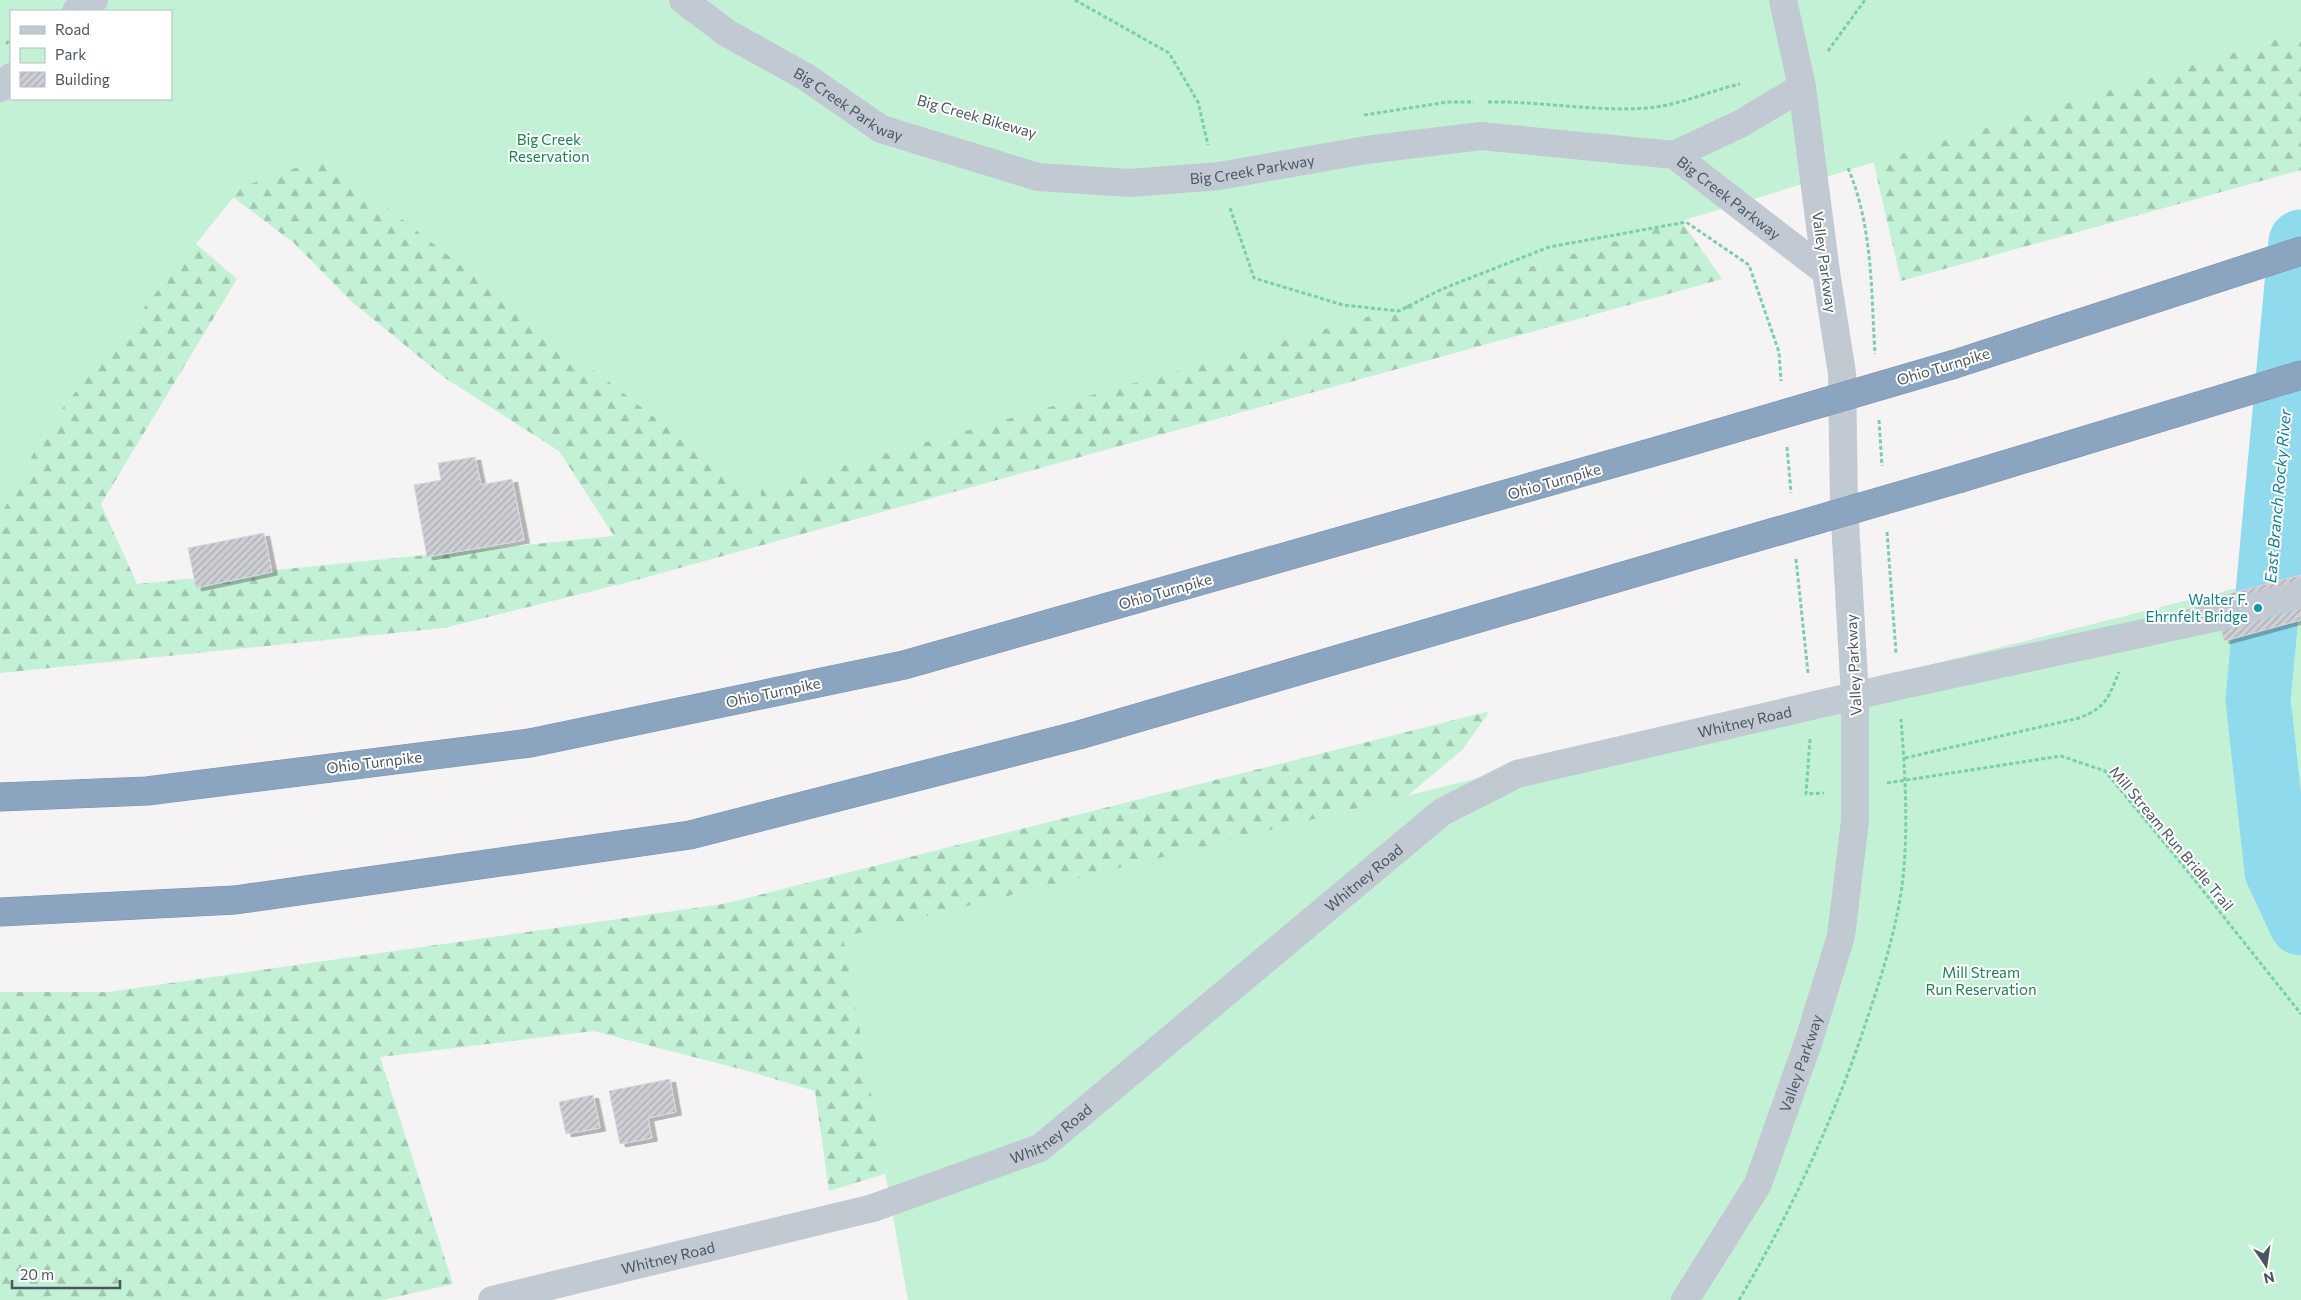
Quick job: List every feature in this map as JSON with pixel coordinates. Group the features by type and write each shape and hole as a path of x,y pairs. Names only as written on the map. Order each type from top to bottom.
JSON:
{"highway":[{"name":"Ohio Turnpike","path":"0,797 147,791 530,743 885,669 1671,447 1954,364 2301,251"},
{"path":"0,912 235,900 690,835 1079,735 1961,478 2301,375"}],"street":[{"path":"78,10 94,0"},
{"name":"Big Creek Parkway","path":"683,0 727,34 806,77 881,129 1038,177 1130,183 1219,176 1366,150 1482,136 1674,155 1826,272"},
{"name":"Valley Parkway","path":"1685,1300 1758,1184 1809,1040 1841,936 1855,821 1855,696 1844,504 1842,373 1826,272 1802,87 1783,0"},
{"path":"0,88 10,78"},
{"path":"1674,155 1740,124 1802,87"},
{"name":"Whitney Road","path":"492,1300 873,1208 1040,1148 1442,812 1518,774 1855,696 2218,617 2301,594"}],"path":[{"path":"1075,0 1169,53 1198,102 1208,146 1254,278 1343,305 1399,311 1442,289 1549,247 1686,222 1749,265"},
{"path":"1200,147 1208,146"},
{"path":"1905,758 2079,718 2095,712 2106,703 2122,664"},
{"path":"1739,1300 1767,1253 1809,1169 1852,1065 1886,963 1902,885 1906,779 1902,738"},
{"name":"Mill Stream Run Bridle Trail","path":"1806,794 1855,790 1906,779 2061,756 2105,771 2301,1014"}],"green space":[{"name":"Big Creek Reservation","path":"0,0 2301,0 2301,32 1357,320 760,489 762,502 324,158 242,187 48,426 0,517"},
{"name":"Big Creek Reservation","path":"176,0 1662,193 1722,279 629,582 444,628 0,673 0,157 38,109 237,279 101,504 137,584 614,536 559,451 445,378 351,301 294,243 103,100 172,100 171,10"},
{"path":"1836,0 2301,0 2301,170 1901,281"},
{"name":"Mill Stream Run Reservation","path":"2301,572 2301,1300 908,1300 843,937"},
{"path":"1490,711 1462,750 1296,889 914,1165 829,1191 815,1091 748,1071 593,1031 380,1057 453,1284 382,1300 0,1300 0,992 108,992 723,904"}],"building":[{"path":"475,457 481,485 512,479 524,540 427,557 414,485 441,480 438,463"},
{"path":"264,533 272,572 196,588 188,548"},
{"name":"Walter F. Ehrnfelt Bridge","path":"2301,575 2301,620 2224,641 2213,598"},
{"path":"670,1079 676,1112 648,1118 652,1138 620,1144 609,1091"},
{"path":"593,1095 600,1128 566,1134 559,1102"}],"waterway":[{"name":"East Branch Rocky River","path":"2301,242 2258,700 2277,871 2301,923"}],"place":[{"name":"Walter F. Ehrnfelt Bridge","path":"2258,608"}]}
